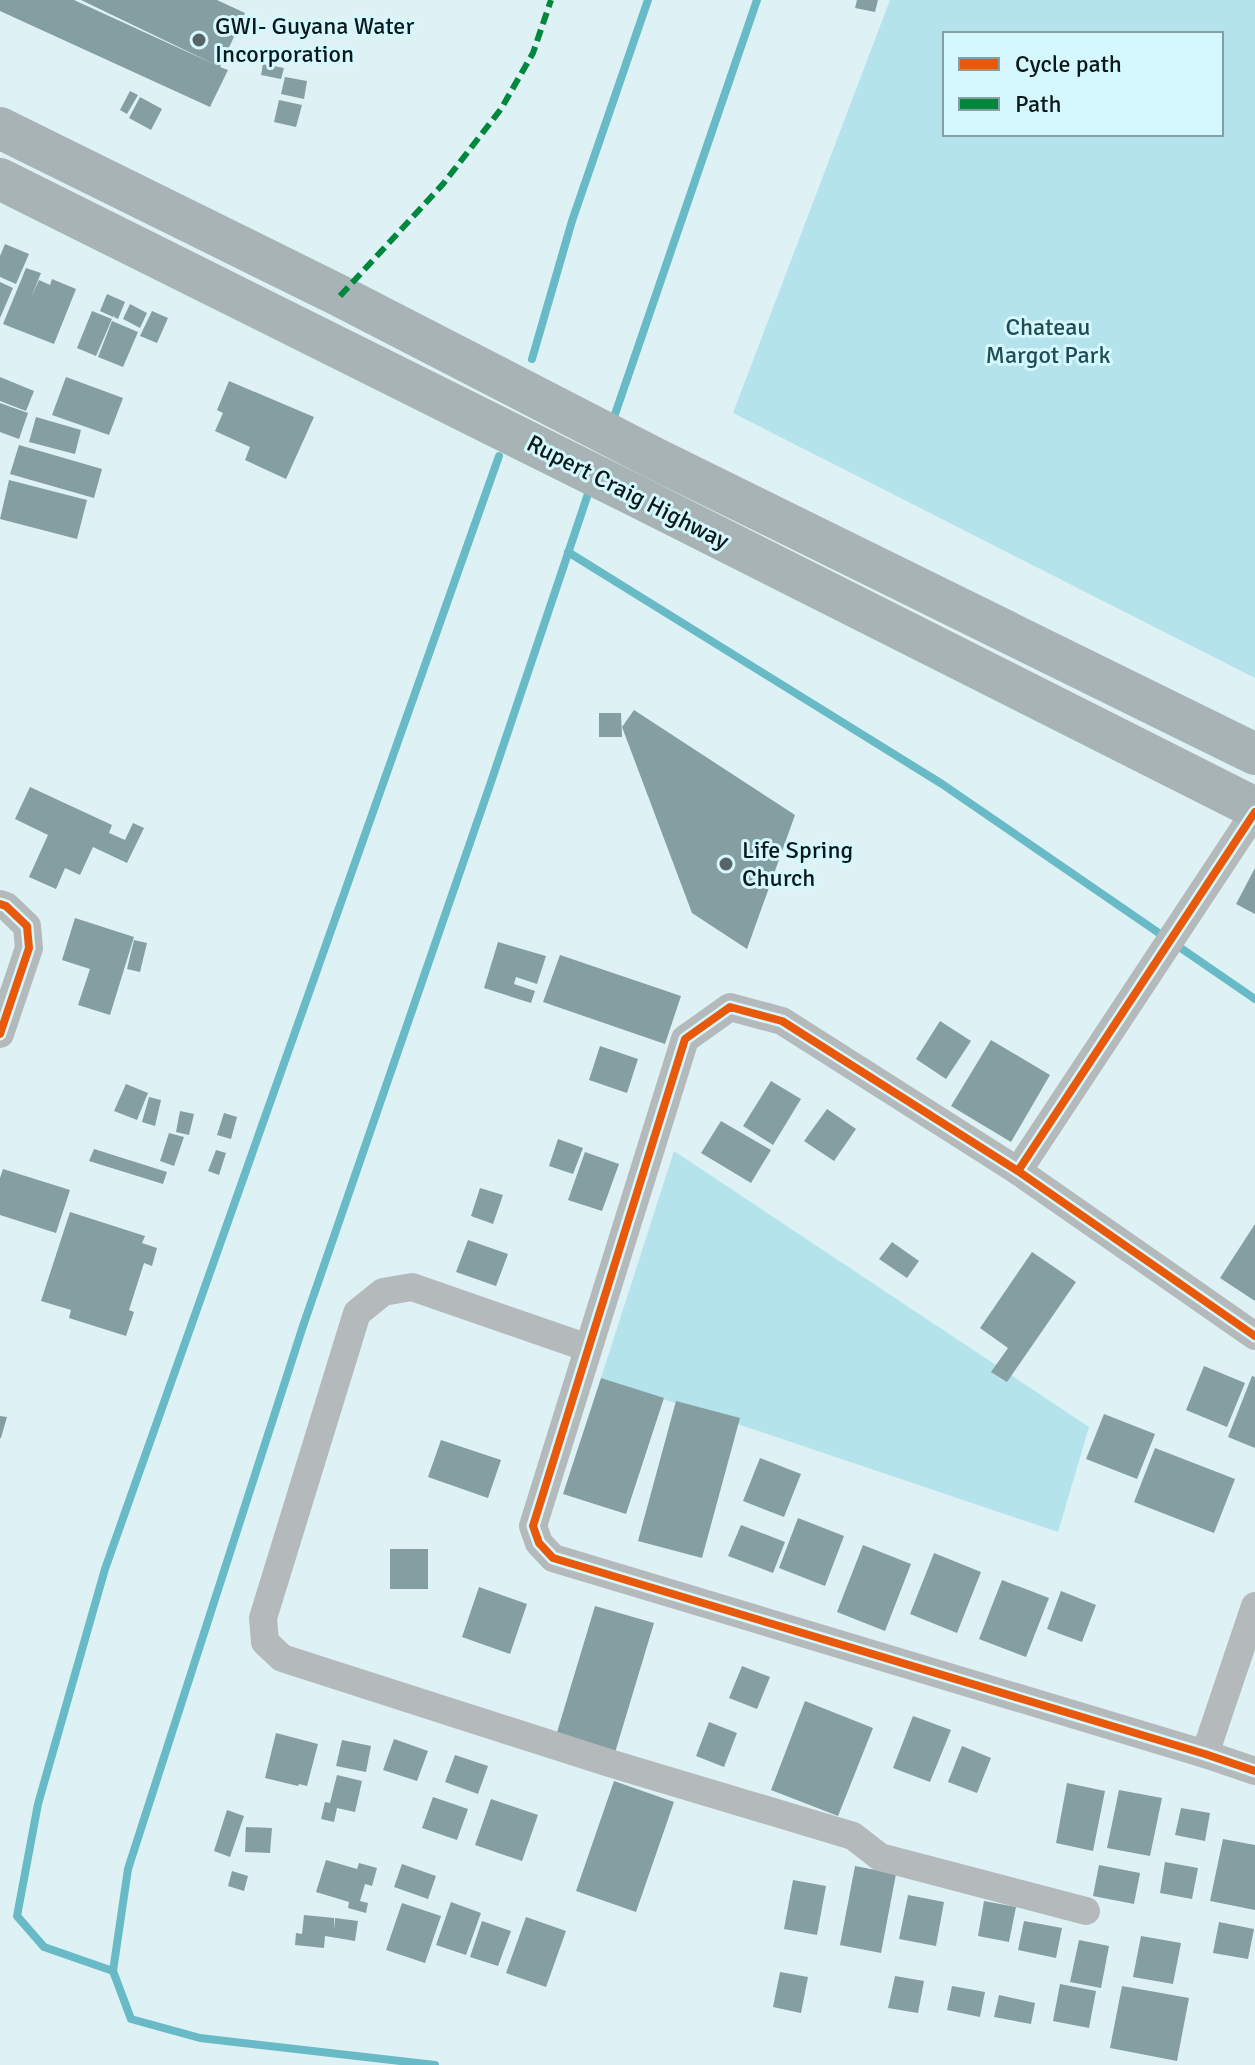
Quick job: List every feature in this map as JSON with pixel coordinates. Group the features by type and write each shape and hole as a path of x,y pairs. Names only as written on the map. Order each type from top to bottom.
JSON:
{"main road":[{"name":"Rupert Craig Highway","path":"0,128 340,296 652,457 1255,754"},
{"name":"Rupert Craig Highway","path":"0,179 636,496 1255,810"}],"street":[{"path":"1018,1171 1190,914 1255,810"},
{"path":"0,904 27,926 29,948 0,1034"},
{"path":"1255,1336 1018,1171 782,1021 730,1007 685,1039 533,1526 539,1543 553,1558 1255,1771"},
{"path":"588,1348 412,1287 383,1292 357,1313 263,1618 265,1642 282,1658 606,1762 853,1836 880,1857 1086,1911"},
{"path":"1205,1754 1255,1606"}],"green space":[{"name":"Chateau Margot Park","path":"890,0 1255,0 1255,678 733,413"},
{"path":"674,1151 1089,1427 1058,1532 601,1378"}],"building":[{"path":"0,0 74,0 216,65 81,0 217,0 245,13 220,67 228,70 210,107 0,11"},
{"path":"857,0 878,0 875,12 855,8"},
{"path":"263,64 284,68 281,79 261,75"},
{"path":"285,77 307,81 304,99 281,94"},
{"path":"130,91 138,95 127,114 120,110"},
{"path":"140,97 162,109 151,130 129,118"},
{"path":"279,100 302,105 296,127 274,122"},
{"path":"5,244 29,254 16,284 0,277 0,256"},
{"path":"26,268 41,273 31,298 39,280 50,285 52,279 76,289 54,344 3,324"},
{"path":"0,282 13,288 0,318"},
{"path":"107,294 125,302 118,319 115,315 113,317 100,311"},
{"path":"130,304 147,313 140,328 123,319"},
{"path":"92,311 112,319 96,356 77,348"},
{"path":"152,311 168,318 157,343 140,336"},
{"path":"112,321 138,332 123,367 98,357"},
{"path":"0,377 34,391 26,411 0,401"},
{"path":"66,377 123,398 109,435 52,415"},
{"path":"229,381 314,417 286,479 245,460 250,447 215,431 223,413 217,410"},
{"path":"0,403 28,413 19,439 0,432"},
{"path":"36,417 81,430 75,454 29,442"},
{"path":"19,445 102,469 94,498 10,474"},
{"path":"9,480 87,500 77,539 0,519"},
{"name":"Life Spring Church","path":"634,710 795,815 747,949 692,913 622,727"},
{"path":"599,713 621,713 622,737 599,737"},
{"path":"30,787 112,825 109,833 125,840 133,823 144,828 127,863 93,847 80,875 65,868 56,889 29,877 48,835 15,819"},
{"path":"1255,868 1255,914 1236,904"},
{"path":"75,918 134,937 110,1015 78,1005 90,969 62,960"},
{"path":"134,940 147,943 140,972 127,969"},
{"path":"498,942 546,956 537,984 516,977 514,984 535,991 531,1003 484,988"},
{"path":"560,955 681,996 665,1044 543,1002"},
{"path":"940,1021 971,1041 946,1079 916,1059"},
{"path":"991,1040 1050,1075 1011,1142 951,1106"},
{"path":"600,1046 638,1059 627,1093 589,1080"},
{"path":"771,1081 801,1099 773,1145 743,1126"},
{"path":"126,1084 148,1093 137,1120 114,1111"},
{"path":"149,1097 161,1100 155,1126 142,1122"},
{"path":"827,1109 856,1129 834,1161 804,1141"},
{"path":"180,1111 194,1114 189,1135 176,1132"},
{"path":"224,1113 237,1117 231,1139 217,1135"},
{"path":"721,1121 771,1150 751,1183 701,1153"},
{"path":"169,1133 184,1137 174,1166 160,1161"},
{"path":"558,1139 583,1148 573,1174 549,1166"},
{"path":"94,1149 167,1172 163,1184 89,1161"},
{"path":"216,1150 226,1153 219,1175 208,1171"},
{"path":"585,1152 619,1164 602,1211 568,1200"},
{"path":"3,1169 70,1190 56,1233 0,1215 0,1178"},
{"path":"480,1188 503,1195 493,1224 471,1216"},
{"path":"70,1212 145,1236 142,1243 157,1248 152,1266 144,1263 129,1310 134,1312 126,1336 69,1318 71,1310 41,1301"},
{"path":"1255,1224 1255,1301 1220,1278"},
{"path":"468,1240 508,1254 496,1286 456,1272"},
{"path":"892,1242 919,1261 907,1278 879,1259"},
{"path":"1032,1252 1076,1282 1007,1382 991,1372 1008,1348 980,1328"},
{"path":"1204,1366 1245,1383 1227,1427 1186,1410"},
{"path":"1252,1376 1255,1377 1255,1448 1228,1437"},
{"path":"601,1378 664,1398 626,1514 563,1494"},
{"path":"676,1401 740,1418 702,1558 638,1541"},
{"path":"1104,1414 1155,1434 1137,1479 1086,1459"},
{"path":"0,1416 7,1417 1,1438 0,1438"},
{"path":"441,1440 501,1460 488,1498 428,1477"},
{"path":"1155,1448 1235,1479 1214,1533 1134,1502"},
{"path":"760,1458 801,1474 784,1517 743,1501"},
{"path":"798,1518 844,1536 825,1586 779,1568"},
{"path":"741,1525 785,1542 773,1573 728,1556"},
{"path":"863,1545 911,1564 885,1631 837,1612"},
{"path":"390,1549 428,1549 428,1589 390,1589"},
{"path":"934,1553 981,1572 957,1633 910,1614"},
{"path":"1002,1580 1049,1598 1026,1657 979,1639"},
{"path":"479,1587 527,1604 510,1654 462,1637"},
{"path":"1061,1591 1096,1605 1082,1642 1047,1629"},
{"path":"595,1606 654,1623 614,1756 555,1739"},
{"path":"742,1666 770,1677 757,1709 729,1698"},
{"path":"805,1701 873,1728 838,1816 771,1790"},
{"path":"913,1716 951,1730 930,1782 893,1768"},
{"path":"709,1722 737,1733 724,1767 696,1756"},
{"path":"276,1733 318,1744 307,1786 265,1778"},
{"path":"394,1739 428,1751 417,1781 383,1770"},
{"path":"342,1740 371,1746 366,1772 336,1766"},
{"path":"962,1746 991,1758 977,1793 948,1782"},
{"path":"455,1755 488,1766 478,1794 445,1782"},
{"path":"337,1775 362,1781 355,1812 337,1808 334,1822 321,1819 325,1802 330,1803"},
{"path":"614,1781 674,1802 636,1912 576,1891"},
{"path":"1067,1783 1105,1791 1093,1851 1056,1843"},
{"path":"1119,1790 1162,1798 1150,1856 1107,1848"},
{"path":"433,1797 468,1809 457,1840 422,1828"},
{"path":"491,1799 538,1815 522,1861 475,1845"},
{"path":"1181,1808 1210,1813 1205,1841 1175,1835"},
{"path":"227,1810 244,1816 230,1857 214,1851"},
{"path":"246,1827 272,1828 270,1853 245,1852"},
{"path":"1223,1839 1255,1845 1255,1910 1210,1901"},
{"path":"326,1860 357,1869 359,1863 377,1868 372,1886 365,1884 360,1901 368,1903 366,1913 348,1908 349,1902 316,1892"},
{"path":"1165,1862 1198,1868 1192,1899 1160,1893"},
{"path":"402,1864 436,1876 428,1899 394,1887"},
{"path":"1099,1865 1140,1873 1134,1904 1093,1896"},
{"path":"855,1866 896,1874 881,1953 840,1945"},
{"path":"232,1871 248,1876 244,1891 228,1886"},
{"path":"793,1880 826,1886 817,1935 784,1929"},
{"path":"908,1895 944,1902 936,1946 899,1939"},
{"path":"984,1901 1016,1907 1009,1942 978,1936"},
{"path":"451,1902 481,1913 466,1955 436,1945"},
{"path":"402,1903 441,1916 425,1963 386,1950"},
{"path":"304,1915 334,1918 334,1930 335,1918 358,1921 355,1941 325,1936 324,1948 295,1945 296,1933 302,1934"},
{"path":"526,1917 566,1931 546,1987 506,1973"},
{"path":"482,1921 511,1931 498,1966 470,1957"},
{"path":"1024,1921 1062,1928 1056,1958 1018,1950"},
{"path":"1219,1922 1254,1929 1248,1959 1213,1953"},
{"path":"1141,1936 1181,1943 1173,1984 1133,1977"},
{"path":"1079,1940 1109,1946 1101,1988 1070,1982"},
{"path":"780,1972 808,1977 801,2013 773,2007"},
{"path":"895,1976 924,1981 918,2013 888,2008"},
{"path":"1060,1984 1096,1991 1089,2028 1053,2021"},
{"path":"952,1986 985,1992 980,2017 947,2010"},
{"path":"1122,1986 1189,1998 1177,2061 1110,2048"},
{"path":"999,1995 1035,2003 1031,2024 994,2017"}],"waterway":[{"path":"532,359 572,221 648,0"},
{"path":"612,423 757,0"},
{"path":"113,1971 44,1947 17,1916 38,1804 105,1569 499,456"},
{"path":"435,2065 200,2038 131,2019 113,1971 128,1869 303,1326 591,485"},
{"path":"568,552 942,784 1255,999"}],"marked path":[{"path":"340,296 443,184 501,109 533,53 551,0"}],"cycle path":[{"path":"1018,1171 1255,812"},
{"path":"0,904 27,926 29,948 0,1034"},
{"path":"1255,1336 1018,1171 782,1021 730,1007 685,1039 533,1526 539,1543 553,1558 1255,1771"}],"place":[{"name":"GWI- Guyana Water Incorporation","path":"199,40"},
{"name":"Life Spring Church","path":"726,864"}]}
